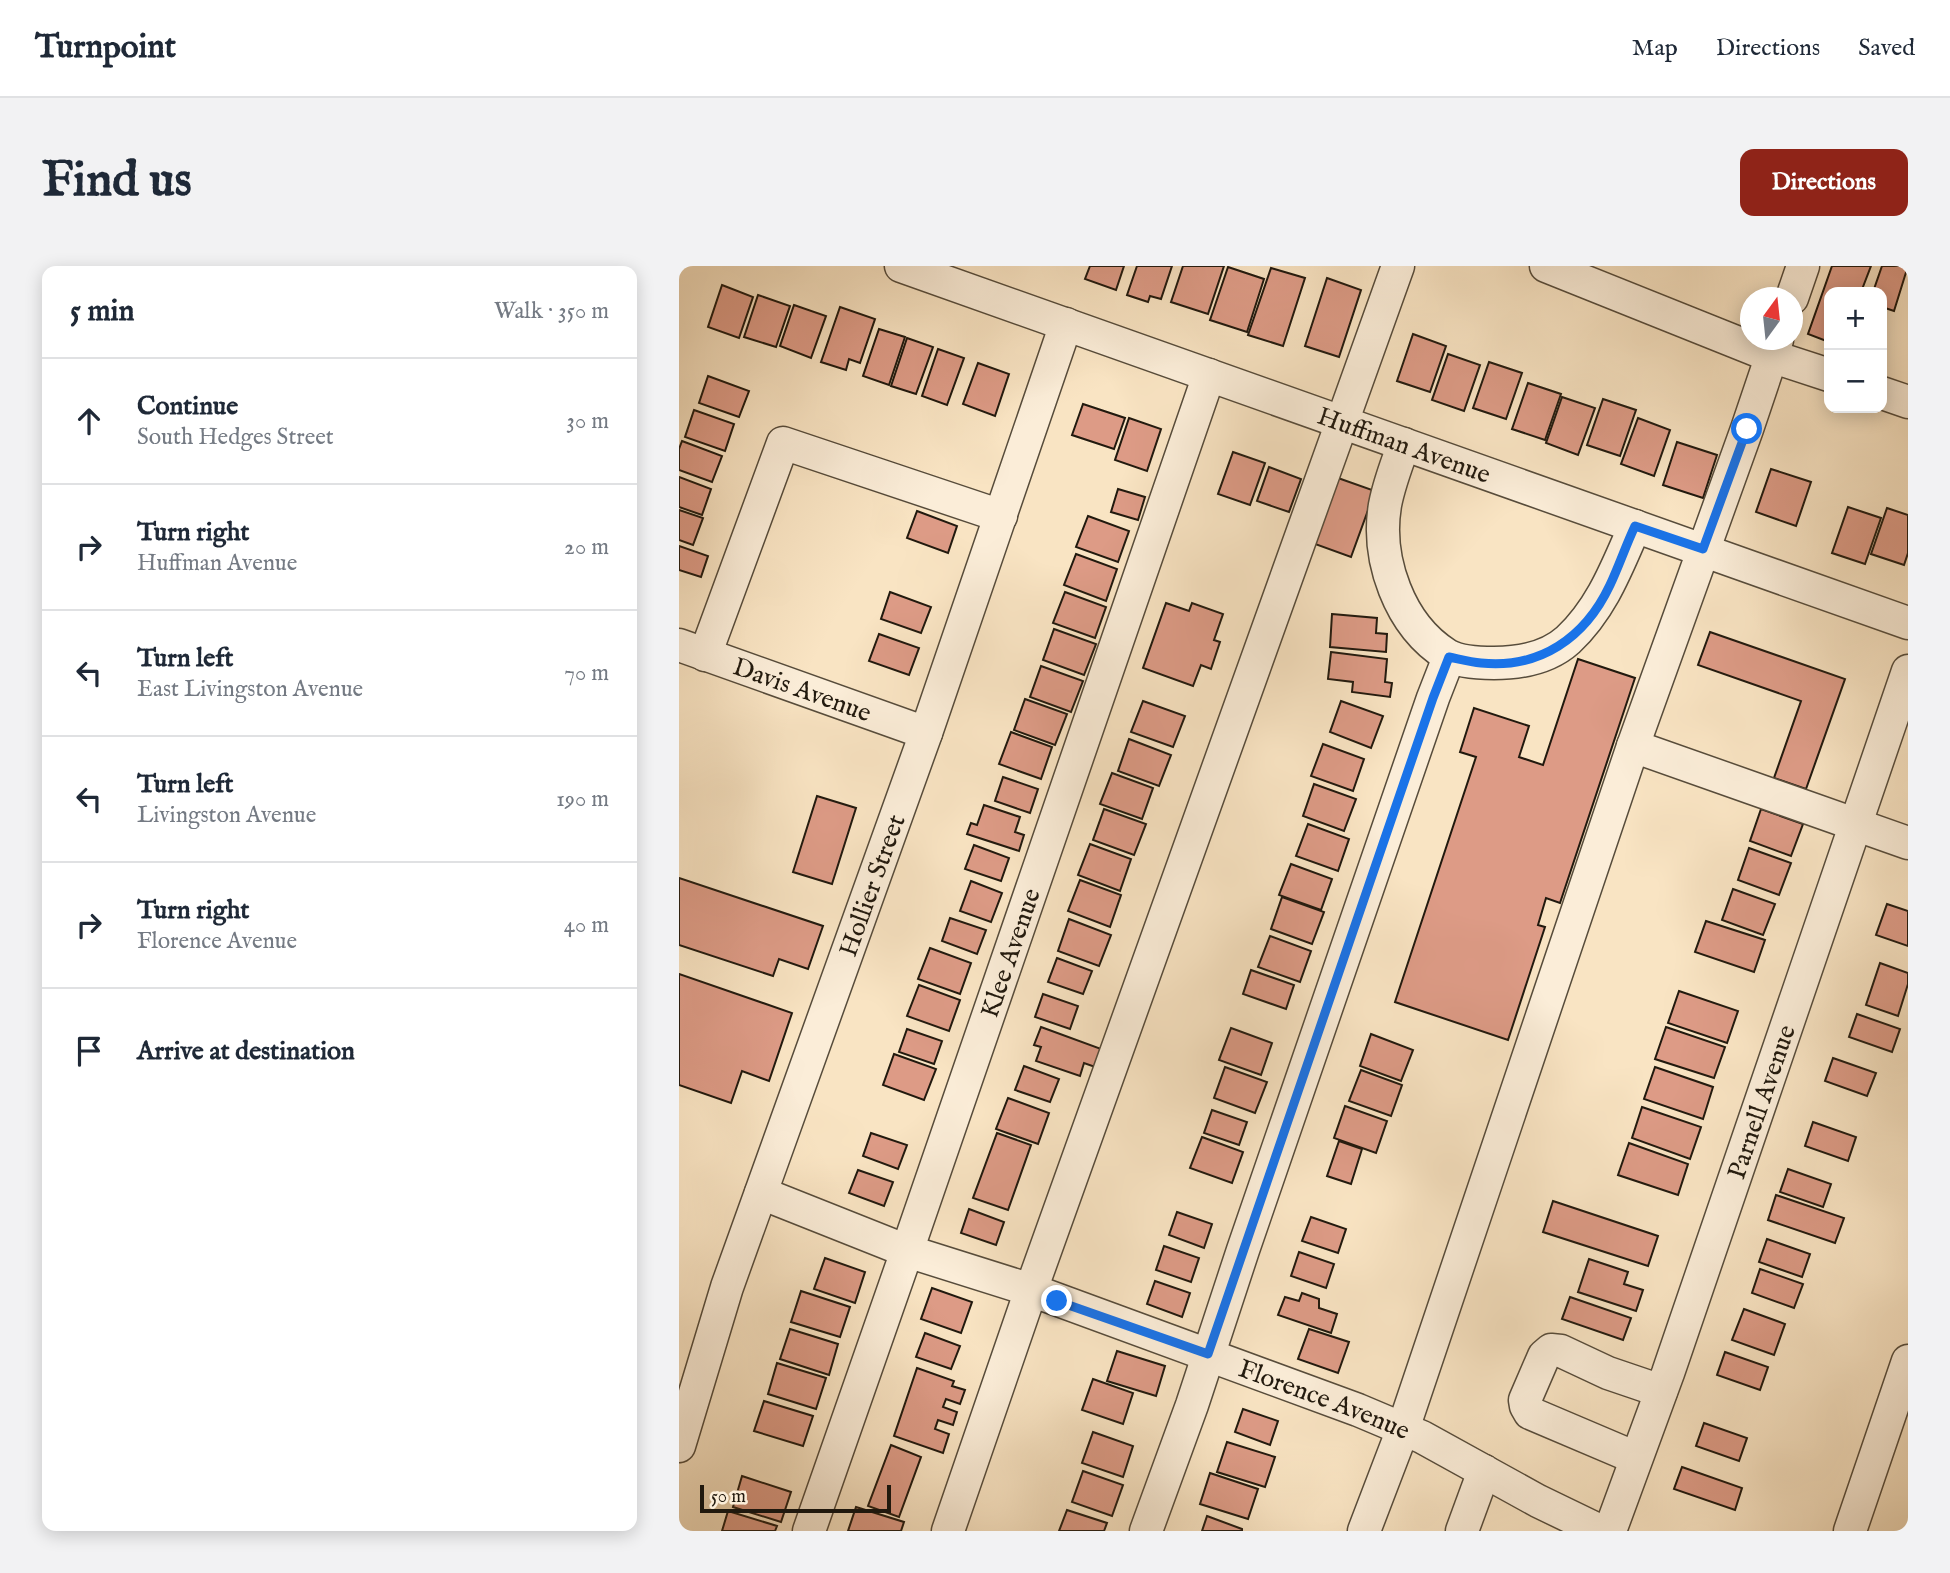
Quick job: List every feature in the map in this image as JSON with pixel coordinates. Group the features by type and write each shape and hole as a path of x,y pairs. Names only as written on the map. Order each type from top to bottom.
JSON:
{"street":[{"name":"Huffman Avenue","path":"901,266 1908,622"},
{"path":"948,1531 1031,1290 1398,266"},
{"path":"1546,266 1740,336"},
{"path":"1796,287 1803,266"},
{"name":"Hollier Street","path":"679,1446 727,1287 926,733 1066,324"},
{"path":"1364,1531 1403,1429 1633,746 1773,350"},
{"path":"1778,350 1824,373"},
{"name":"Klee Avenue","path":"809,1531 1209,375"},
{"path":"1887,395 1908,402"},
{"path":"692,650 783,443 1001,516"},
{"path":"1404,444 1385,505 1383,534 1387,562 1396,593 1409,618 1427,639 1449,657 1481,663 1515,663 1542,656 1566,642 1591,615 1609,587 1635,526"},
{"name":"Davis Avenue","path":"692,650 926,733"},
{"path":"1146,1531 1449,657"},
{"name":"Parnell Avenue","path":"1610,1531 1661,1391 1908,671"},
{"path":"1633,746 1908,843"},
{"name":"Florence Avenue","path":"761,1193 907,1251 1031,1290 1358,1410 1422,1437 1538,1501 1600,1531"},
{"path":"1636,1458 1530,1413 1525,1399 1544,1356 1551,1350 1561,1351 1608,1373 1661,1391"},
{"path":"1850,1531 1908,1361"},
{"path":"1462,1531 1484,1471"}],"building":[{"path":"1090,266 1124,266 1116,290 1085,279"},
{"path":"1137,266 1172,266 1161,299 1150,296 1148,302 1127,295"},
{"path":"1183,266 1224,266 1208,314 1171,302"},
{"path":"1832,266 1871,266 1863,287 1825,287"},
{"path":"1882,266 1908,266 1894,311 1887,309 1887,287 1875,287"},
{"path":"1228,267 1264,279 1247,332 1210,320"},
{"path":"1271,268 1305,278 1283,346 1248,335"},
{"path":"1327,278 1361,290 1339,357 1305,346"},
{"path":"722,285 753,297 739,338 708,327"},
{"path":"1824,289 1824,340 1808,334"},
{"path":"758,295 790,306 776,347 744,337"},
{"path":"794,305 826,316 811,358 780,346"},
{"path":"840,307 875,319 860,363 849,359 846,370 821,362"},
{"path":"879,329 905,337 889,385 863,376"},
{"path":"1413,334 1446,346 1430,392 1397,381"},
{"path":"907,338 933,347 916,394 891,386"},
{"path":"938,349 964,358 947,405 922,396"},
{"path":"1448,354 1480,365 1464,411 1432,400"},
{"path":"1489,362 1522,373 1506,419 1473,408"},
{"path":"978,363 1009,374 995,416 963,404"},
{"path":"708,376 749,391 739,417 699,403"},
{"path":"1528,383 1561,394 1545,440 1512,429"},
{"path":"1562,397 1595,408 1578,455 1546,443"},
{"path":"1603,399 1636,410 1620,456 1587,445"},
{"path":"1083,404 1125,418 1114,449 1072,435"},
{"path":"694,410 734,424 725,451 685,437"},
{"path":"1129,418 1161,429 1147,471 1115,460"},
{"path":"1638,418 1670,430 1654,476 1621,464"},
{"path":"682,441 722,456 712,482 679,470 679,449"},
{"path":"1677,442 1717,455 1703,498 1663,485"},
{"path":"1233,452 1265,463 1250,505 1218,494"},
{"path":"1269,467 1301,479 1289,512 1257,501"},
{"path":"1771,469 1811,482 1796,526 1756,512"},
{"path":"679,477 711,489 702,515 679,507"},
{"path":"1338,478 1375,491 1351,557 1315,544"},
{"path":"1118,489 1145,497 1138,520 1111,512"},
{"path":"1848,507 1881,518 1865,564 1832,553"},
{"path":"1887,508 1908,515 1908,553 1904,565 1871,554"},
{"path":"679,510 703,518 693,545 679,540"},
{"path":"917,511 957,526 948,553 907,538"},
{"path":"1088,516 1129,531 1118,562 1076,547"},
{"path":"679,546 708,556 701,577 679,570"},
{"path":"1076,554 1117,569 1106,601 1064,585"},
{"path":"890,592 931,607 921,633 881,619"},
{"path":"1065,592 1106,607 1095,638 1053,623"},
{"path":"1166,603 1189,611 1192,603 1223,614 1214,640 1220,642 1211,669 1201,665 1193,686 1143,668"},
{"path":"1332,614 1377,618 1376,633 1387,634 1386,652 1330,647"},
{"path":"1054,629 1096,644 1084,675 1043,660"},
{"path":"1710,632 1845,679 1806,789 1774,778 1801,701 1698,665"},
{"path":"879,634 919,648 909,675 869,661"},
{"path":"1331,652 1387,659 1385,682 1392,683 1390,697 1352,692 1353,682 1328,679"},
{"path":"1578,659 1635,678 1560,903 1546,898 1538,925 1545,927 1508,1040 1395,1002 1476,757 1460,752 1474,708 1529,726 1519,757 1543,765"},
{"path":"1041,666 1083,681 1071,712 1030,697"},
{"path":"1025,699 1067,714 1055,745 1014,730"},
{"path":"1143,701 1185,716 1173,747 1131,732"},
{"path":"1341,701 1383,716 1371,748 1330,732"},
{"path":"1011,732 1052,747 1041,779 999,764"},
{"path":"1129,739 1171,755 1159,786 1118,771"},
{"path":"1323,744 1364,759 1353,791 1311,776"},
{"path":"1112,773 1153,788 1142,819 1100,804"},
{"path":"1003,777 1038,789 1030,813 995,801"},
{"path":"1314,784 1356,799 1344,831 1303,816"},
{"path":"817,796 856,808 832,884 793,872"},
{"path":"984,805 1020,817 1015,832 1024,835 1019,851 967,834 971,823 977,825"},
{"path":"1104,809 1146,824 1134,855 1093,840"},
{"path":"1761,809 1803,824 1791,856 1750,841"},
{"path":"1308,824 1349,839 1338,871 1296,856"},
{"path":"1090,844 1131,859 1120,891 1078,875"},
{"path":"974,845 1009,858 1001,881 965,869"},
{"path":"1749,848 1791,863 1779,895 1738,880"},
{"path":"1291,864 1332,879 1321,910 1279,895"},
{"path":"679,878 823,926 808,969 779,959 773,976 679,945"},
{"path":"1080,880 1121,895 1110,927 1068,911"},
{"path":"971,881 1002,893 991,922 960,911"},
{"path":"1733,889 1775,904 1763,935 1722,920"},
{"path":"1282,897 1324,912 1312,944 1271,929"},
{"path":"1887,904 1908,911 1908,946 1876,935"},
{"path":"950,918 986,930 977,954 942,941"},
{"path":"1069,919 1111,935 1099,966 1058,951"},
{"path":"1706,921 1765,940 1754,972 1695,952"},
{"path":"1270,936 1311,951 1300,982 1258,967"},
{"path":"930,948 971,963 960,994 918,979"},
{"path":"1057,958 1092,971 1083,994 1048,982"},
{"path":"1880,963 1908,973 1908,984 1898,1016 1866,1005"},
{"path":"1251,970 1294,985 1286,1009 1243,994"},
{"path":"679,974 792,1013 769,1081 742,1071 731,1103 679,1085"},
{"path":"919,985 960,1000 949,1031 907,1016"},
{"path":"1679,991 1738,1011 1727,1043 1668,1023"},
{"path":"1043,994 1078,1006 1070,1029 1035,1017"},
{"path":"1857,1014 1900,1029 1892,1052 1849,1037"},
{"path":"1041,1027 1104,1050 1098,1068 1084,1063 1080,1076 1036,1061 1041,1047 1034,1045"},
{"path":"1666,1027 1725,1047 1714,1078 1655,1059"},
{"path":"1231,1028 1272,1043 1261,1075 1219,1060"},
{"path":"907,1029 942,1041 934,1064 899,1052"},
{"path":"1371,1034 1413,1050 1401,1081 1360,1066"},
{"path":"894,1054 936,1069 924,1100 883,1085"},
{"path":"1833,1058 1876,1073 1867,1096 1825,1081"},
{"path":"1024,1066 1059,1079 1050,1102 1015,1090"},
{"path":"1225,1067 1267,1082 1255,1113 1214,1098"},
{"path":"1655,1067 1713,1087 1703,1119 1644,1099"},
{"path":"1361,1070 1402,1085 1391,1116 1349,1101"},
{"path":"1008,1098 1049,1113 1038,1144 996,1129"},
{"path":"1345,1106 1387,1121 1376,1153 1334,1138"},
{"path":"1642,1107 1701,1127 1690,1159 1632,1138"},
{"path":"1212,1110 1247,1122 1239,1145 1204,1133"},
{"path":"1813,1122 1856,1137 1848,1161 1805,1146"},
{"path":"871,1133 907,1145 898,1169 863,1156"},
{"path":"997,1133 1031,1145 1008,1210 973,1198"},
{"path":"1202,1137 1243,1152 1232,1183 1190,1168"},
{"path":"1339,1141 1362,1149 1351,1184 1327,1176"},
{"path":"1629,1143 1688,1164 1678,1195 1618,1175"},
{"path":"1788,1169 1831,1184 1823,1207 1780,1192"},
{"path":"858,1170 893,1182 884,1206 849,1193"},
{"path":"1776,1195 1844,1218 1835,1243 1768,1220"},
{"path":"1553,1201 1658,1236 1648,1266 1543,1232"},
{"path":"969,1209 1004,1222 996,1245 961,1233"},
{"path":"1177,1212 1212,1224 1204,1248 1169,1235"},
{"path":"1311,1217 1346,1229 1338,1253 1302,1241"},
{"path":"1767,1239 1810,1254 1802,1277 1759,1262"},
{"path":"1164,1246 1199,1258 1191,1282 1156,1270"},
{"path":"1299,1252 1334,1264 1326,1288 1291,1276"},
{"path":"825,1258 865,1272 855,1303 814,1289"},
{"path":"1589,1259 1628,1272 1624,1284 1643,1290 1636,1311 1578,1292"},
{"path":"1760,1269 1803,1284 1794,1308 1752,1293"},
{"path":"1155,1281 1190,1293 1182,1317 1147,1304"},
{"path":"932,1288 972,1302 961,1333 921,1319"},
{"path":"801,1291 850,1307 840,1337 791,1322"},
{"path":"1302,1293 1319,1299 1319,1308 1337,1314 1331,1333 1278,1315 1285,1297 1299,1301"},
{"path":"1570,1297 1631,1318 1623,1340 1562,1319"},
{"path":"1744,1309 1785,1324 1774,1355 1732,1340"},
{"path":"790,1329 838,1344 829,1375 780,1359"},
{"path":"1309,1329 1349,1342 1338,1373 1298,1359"},
{"path":"925,1333 960,1346 951,1369 916,1357"},
{"path":"1117,1351 1165,1366 1156,1396 1107,1381"},
{"path":"1725,1352 1768,1367 1760,1390 1717,1375"},
{"path":"777,1363 826,1378 816,1409 768,1394"},
{"path":"917,1368 954,1381 952,1386 965,1390 960,1404 946,1399 943,1407 957,1412 953,1425 938,1420 935,1429 949,1434 943,1453 894,1436"},
{"path":"1093,1379 1133,1393 1123,1424 1082,1410"},
{"path":"764,1401 813,1416 803,1446 754,1431"},
{"path":"1243,1409 1278,1421 1270,1445 1235,1432"},
{"path":"1704,1423 1747,1438 1739,1461 1696,1446"},
{"path":"1093,1432 1133,1446 1123,1477 1082,1463"},
{"path":"1227,1442 1275,1457 1265,1487 1217,1472"},
{"path":"891,1445 921,1457 899,1517 868,1506"},
{"path":"1682,1467 1742,1488 1735,1510 1674,1489"},
{"path":"1083,1471 1123,1485 1112,1516 1072,1502"},
{"path":"1210,1473 1258,1489 1248,1519 1200,1504"},
{"path":"742,1476 791,1492 781,1522 733,1507"},
{"path":"856,1507 904,1522 901,1531 848,1531"},
{"path":"1067,1510 1107,1523 1104,1531 1059,1531"},
{"path":"728,1511 777,1526 775,1531 722,1531"},
{"path":"1207,1516 1242,1529 1242,1531 1202,1531"}],"route":[{"path":"1057,1301 1208,1354 1449,657 1481,663 1515,663 1542,656 1566,642 1591,615 1609,587 1635,526 1703,549 1747,429"}]}
